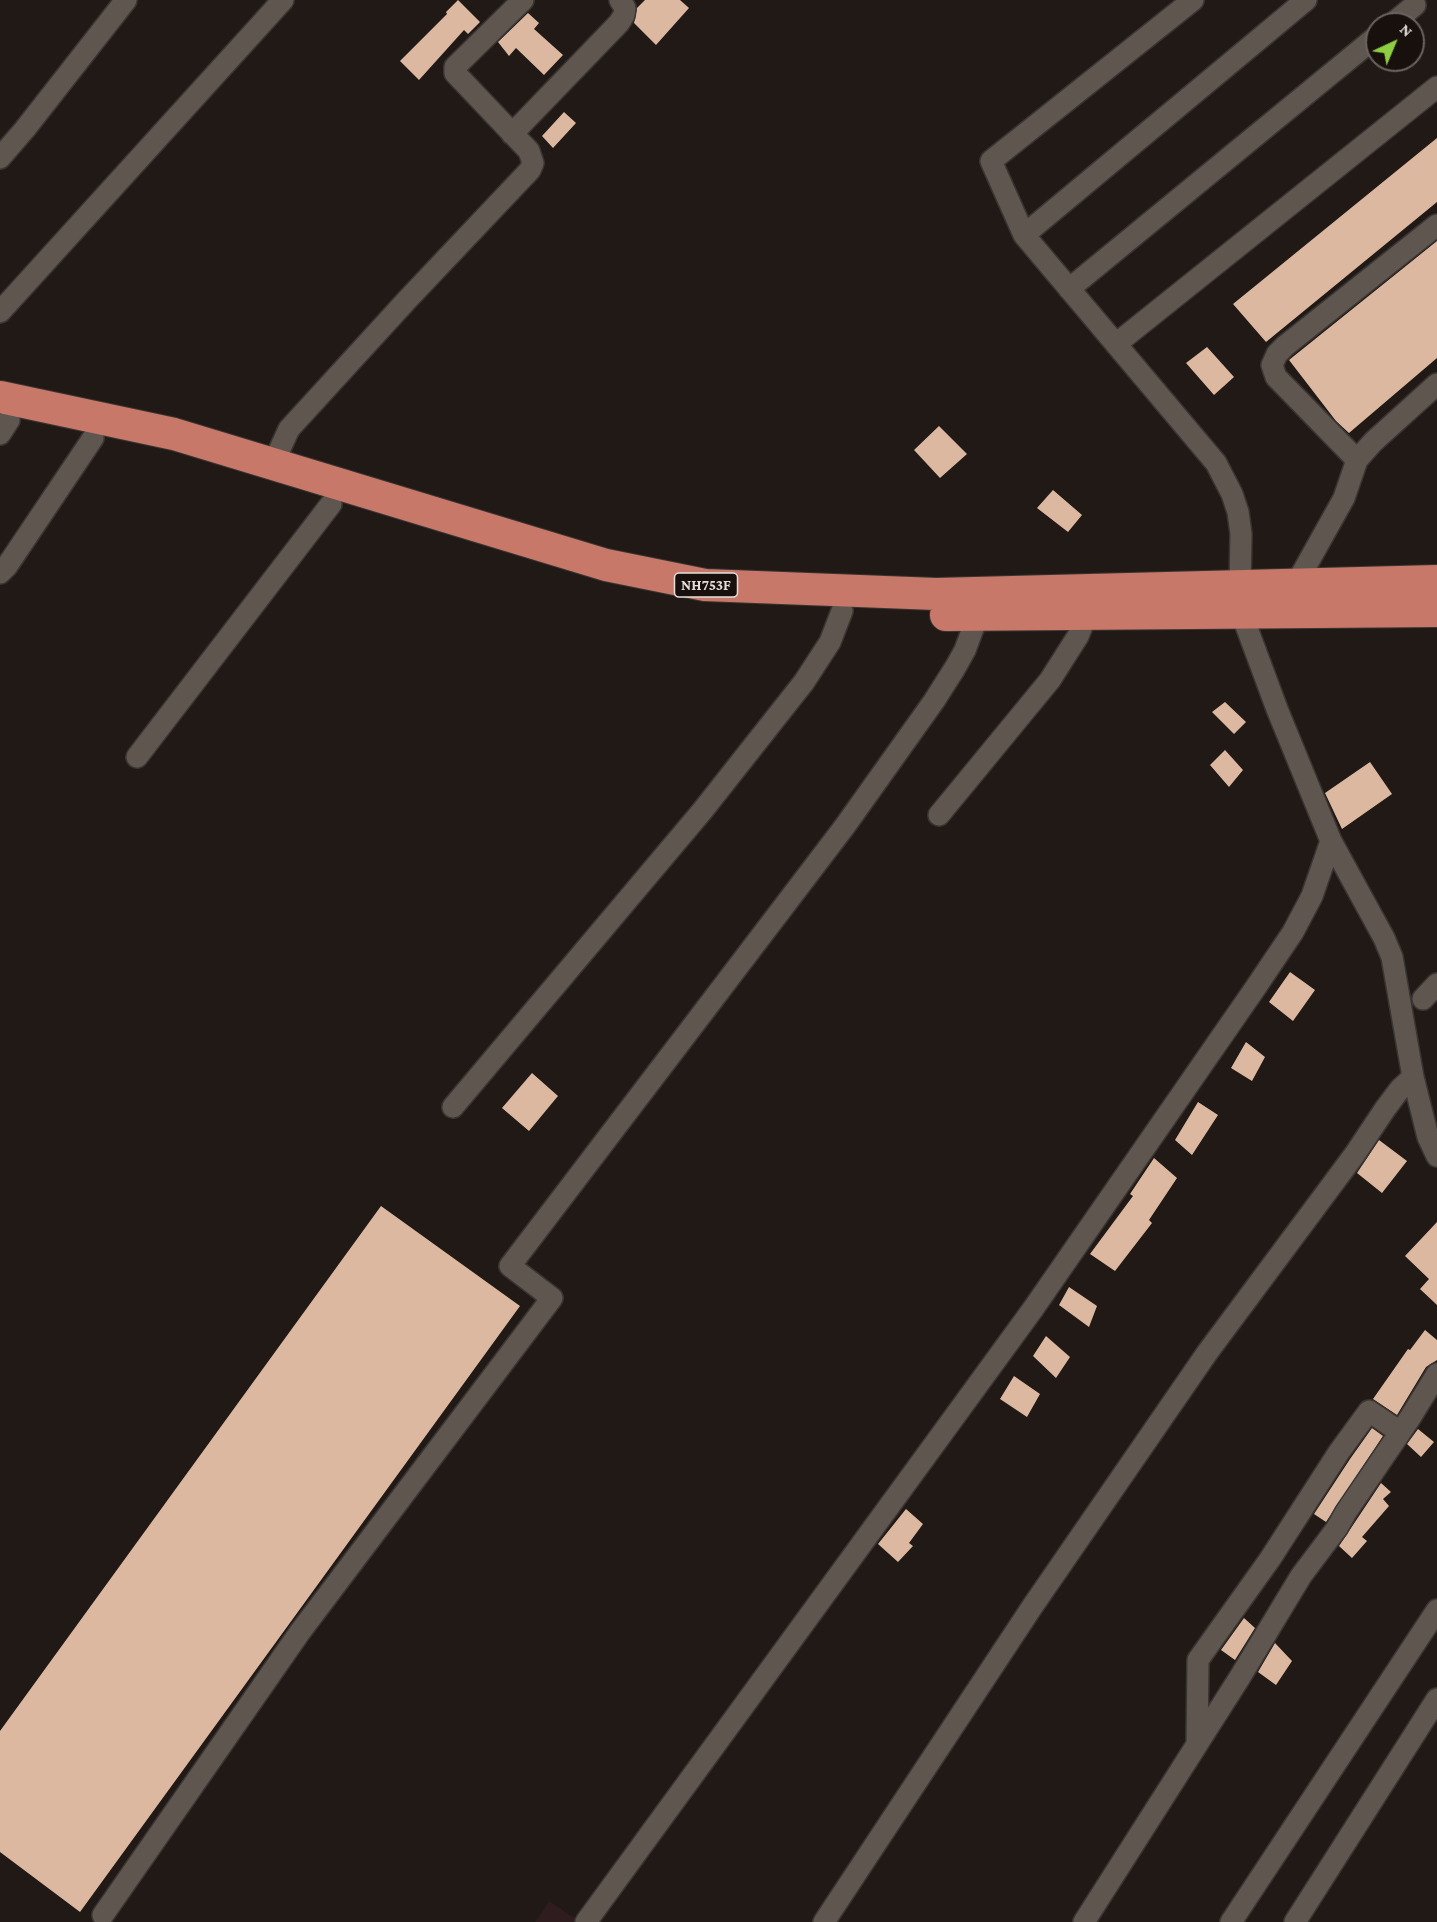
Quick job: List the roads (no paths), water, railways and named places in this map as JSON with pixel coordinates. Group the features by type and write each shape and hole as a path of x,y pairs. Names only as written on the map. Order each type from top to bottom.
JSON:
{"highway":[{"name":"NH753F","path":"2,417 174,434 606,565 705,585 936,594 1240,599 1437,610"},
{"name":"NH753F","path":"2,417 170,454 601,585 702,605 936,615 1087,614 1240,599 1296,584 1437,581"}],"street":[{"path":"0,158 126,0"},
{"path":"0,312 283,0"},
{"path":"273,464 289,429 407,300 531,170 532,157 455,74 455,67 523,0"},
{"path":"512,134 619,23 625,8 620,0"},
{"path":"1193,0 991,161 1024,235 1216,463 1232,494 1238,512 1241,534 1240,599 1277,709 1331,841 1392,957 1413,1077 1428,1137 1437,1156"},
{"path":"1024,235 1306,0"},
{"path":"1407,12 1415,5"},
{"path":"1069,289 1365,46"},
{"path":"1116,344 1437,87"},
{"path":"1357,460 1276,377 1272,365 1276,354 1285,346 1437,225"},
{"path":"1296,584 1344,498 1357,460 1372,442 1437,384"},
{"path":"0,573 93,438"},
{"path":"137,757 331,504"},
{"path":"453,1107 703,810 804,682 830,642 842,611"},
{"path":"939,815 1050,680 1078,636 1087,614"},
{"path":"103,1915 300,1632 552,1298 510,1266 852,817 955,668 965,650 978,615"},
{"path":"586,1922 1033,1309 1250,997 1293,932 1312,896 1331,841"},
{"path":"824,1922 1025,1617 1207,1353 1348,1164 1384,1109 1413,1077"},
{"path":"1084,1922 1301,1576 1337,1528 1437,1374"},
{"path":"1197,1745 1198,1660 1270,1559 1338,1452 1369,1410 1400,1432"},
{"path":"1231,1922 1437,1610"},
{"path":"1295,1922 1437,1699"}]}
